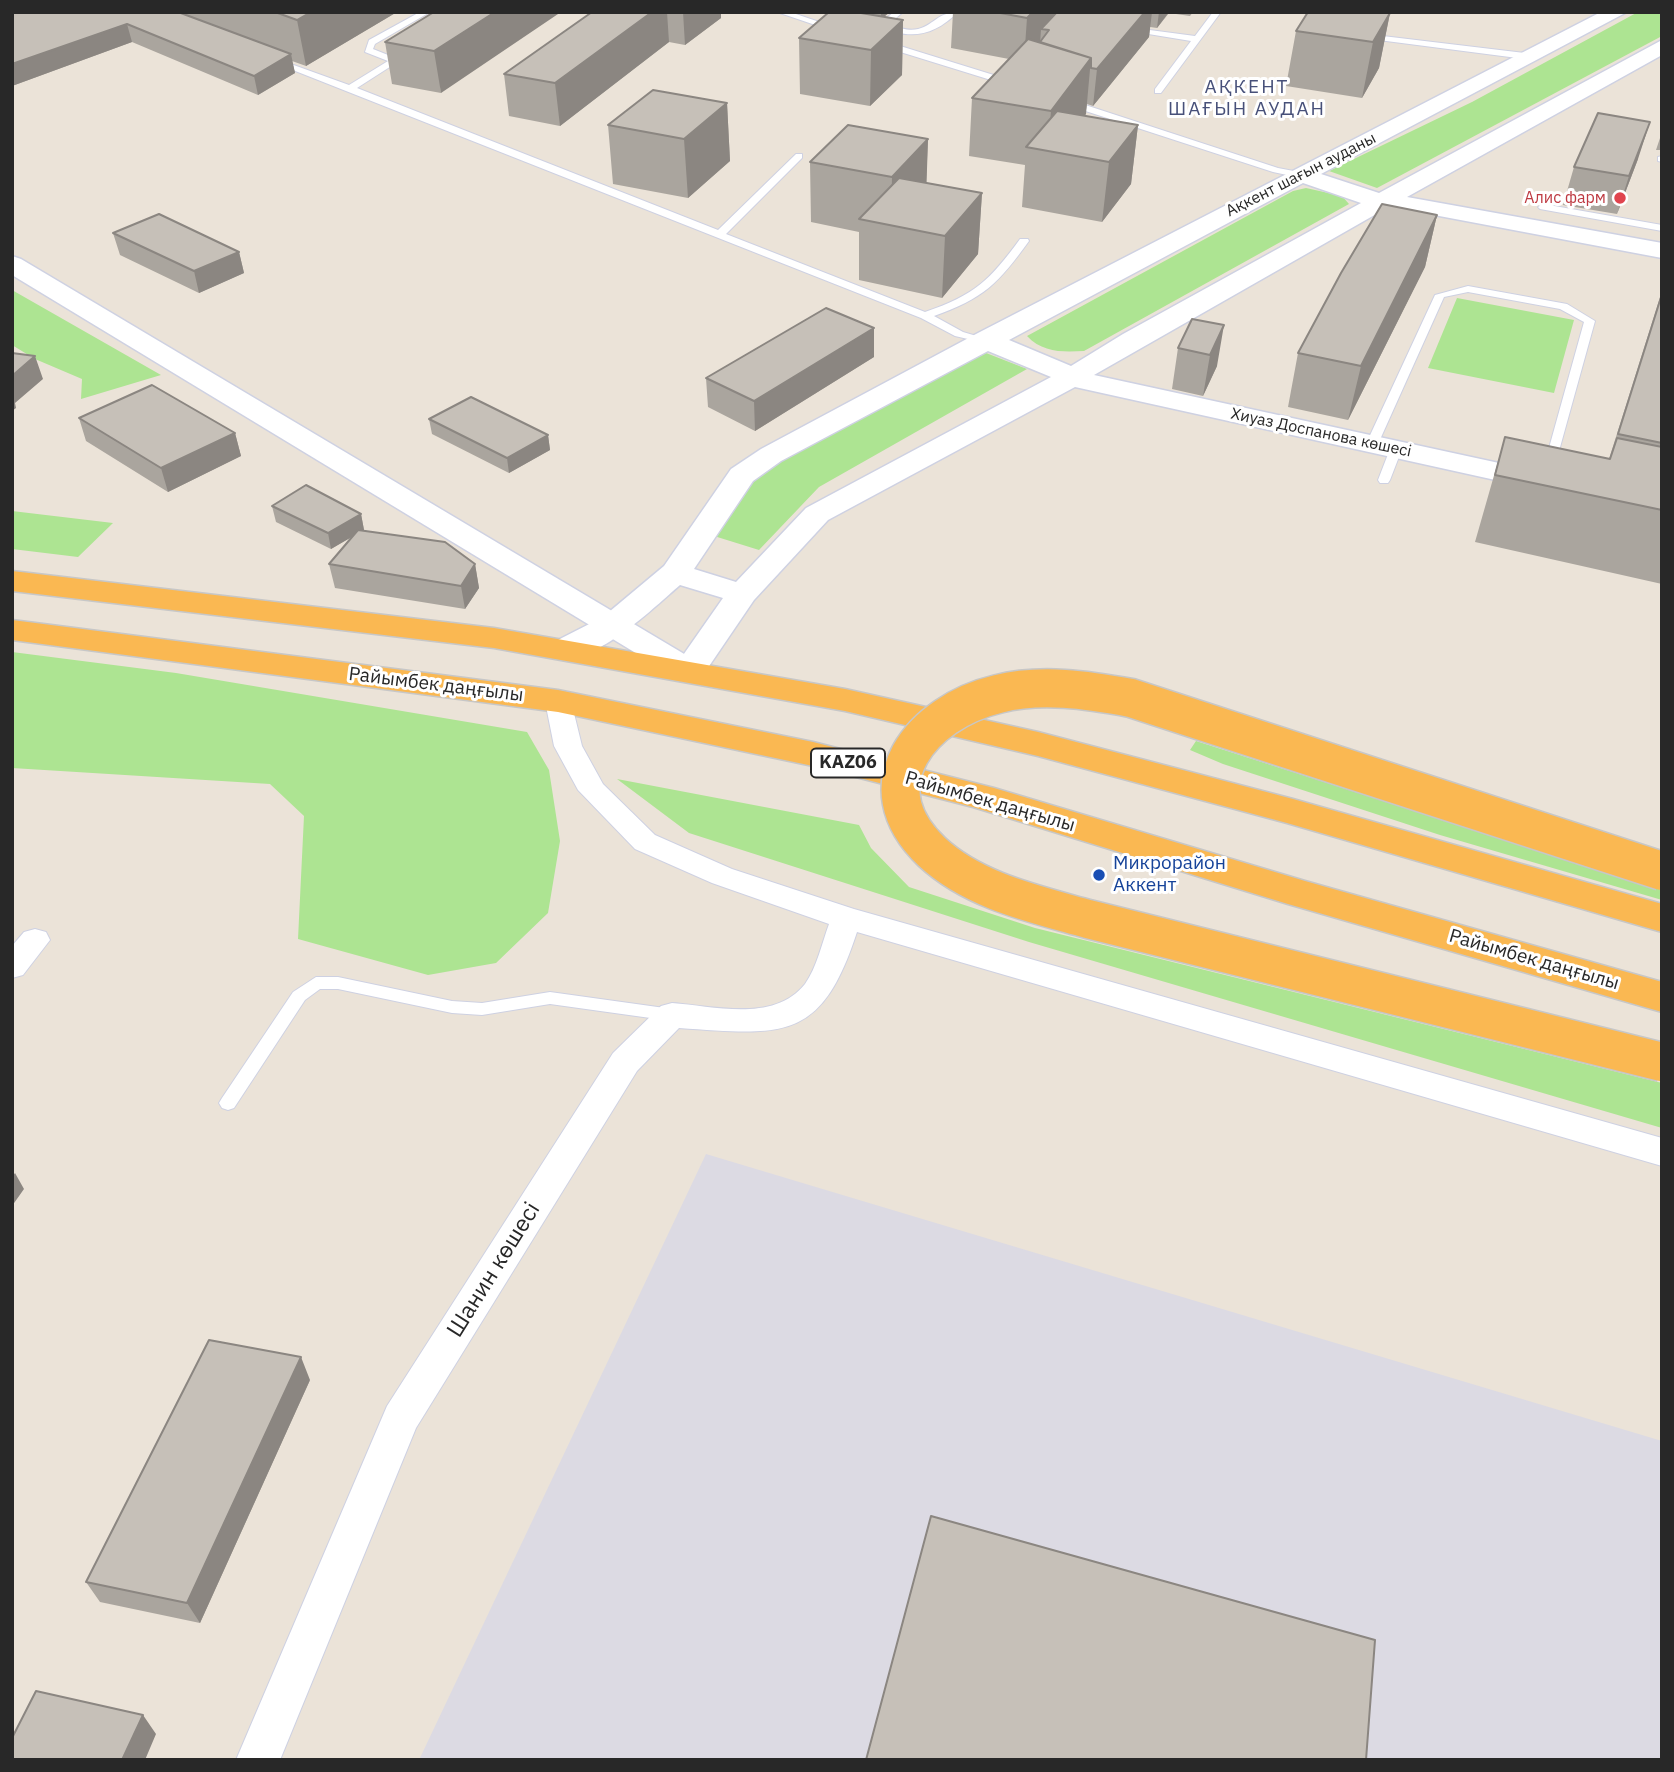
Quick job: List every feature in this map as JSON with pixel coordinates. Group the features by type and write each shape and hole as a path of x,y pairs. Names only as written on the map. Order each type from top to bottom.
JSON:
{"highway":[{"path":"12,581 494,638 845,700 1038,744 1293,812 1662,918"},
{"name":"Райымбек даңғылы","path":"12,630 558,701 813,754 981,797 1302,894 1662,997"},
{"path":"1662,871 1131,698 1094,690 1028,688 971,702 927,730 914,744 900,778 900,794 909,824 921,840 956,869 1007,894 1088,919 1662,1062"}],"street":[{"name":"Ақкент шағын ауданы","path":"564,650 615,624 675,573 742,475 771,455 1301,174 1617,12"},
{"path":"12,264 615,624 689,671 742,594 817,514 1071,378 1132,340 1662,47"},
{"path":"1301,174 1381,202 1659,239"},
{"name":"Хиуаз Доспанова көшесі","path":"985,340 1071,378 1558,485"},
{"path":"675,573 742,594"},
{"path":"558,701 568,746 592,790 645,842 722,876 846,918 1662,1152"},
{"path":"673,1015 764,1020 794,1013 816,992 846,918"},
{"path":"12,967 35,940"},
{"name":"Шанин көшесі","path":"258,1760 401,1418 625,1062 673,1015"}],"lane":[{"path":"394,60 368,50 372,42 426,12"},
{"path":"781,12 842,31"},
{"path":"899,12 883,26 914,34 930,32 954,12"},
{"path":"1158,91 1217,12"},
{"path":"1121,28 1197,39"},
{"path":"1357,35 1533,57"},
{"path":"880,43 1025,88"},
{"path":"350,88 413,48"},
{"path":"267,59 350,88 925,316 959,334 985,340"},
{"path":"1012,84 1020,75"},
{"path":"1051,97 1276,170 1301,174"},
{"path":"719,235 799,156"},
{"path":"1543,207 1659,239"},
{"path":"925,316 960,304 986,289 1024,241"},
{"path":"1384,480 1384,447 1440,295 1468,289 1563,306 1590,321 1558,485"},
{"path":"228,1103 299,996 316,983 338,983 452,1007 482,1009 550,998 673,1015"}],"shaded area":[{"path":"706,1154 1662,1441 1662,1760 419,1760"}],"green space":[{"path":"1638,12 1662,12 1662,36 1377,188 1329,171 1472,102"},
{"path":"1306,188 1342,196 1349,204 1084,351 1047,348 1027,336 1293,191"},
{"path":"12,290 161,375 81,399 82,379 35,359 12,345"},
{"path":"1457,298 1574,320 1554,393 1428,368"},
{"path":"981,351 1027,369 819,487 759,550 714,536 758,473"},
{"path":"12,511 113,523 78,557 12,549"},
{"path":"12,652 176,673 527,732 549,770 560,841 548,913 496,963 428,975 298,939 304,816 270,784 12,768"},
{"path":"1196,741 1662,890 1662,900 1440,835 1223,764 1190,750"},
{"path":"617,779 859,825 871,848 909,887 1035,928 1662,1083 1662,1128 1029,942 689,833"}],"building":[{"path":"14,12 178,12 291,54 254,76 127,24 12,64"},
{"path":"275,12 311,12 297,20"},
{"path":"434,12 495,12 434,51 385,42"},
{"path":"592,12 652,12 555,83 504,74"},
{"path":"829,12 855,12 903,20 871,50 799,38"},
{"path":"995,12 1033,12 1027,18"},
{"path":"1057,12 1145,12 1097,69 1091,68 1091,58 1040,42 1049,30 1041,29"},
{"path":"1308,12 1390,13 1373,42 1296,31"},
{"path":"1028,39 1091,58 1051,111 972,98"},
{"path":"653,90 727,103 684,139 608,125"},
{"path":"1057,111 1138,125 1109,162 1026,147"},
{"path":"1598,113 1650,122 1629,176 1574,167"},
{"path":"848,125 928,139 892,177 810,162"},
{"path":"899,178 982,193 945,236 859,219"},
{"path":"1382,204 1437,215 1361,366 1298,353 1341,273"},
{"path":"159,214 239,252 194,271 113,233"},
{"path":"1662,294 1662,443 1618,434"},
{"path":"826,308 874,328 754,401 706,378"},
{"path":"1192,319 1224,325 1210,355 1178,348"},
{"path":"12,353 35,356 12,376"},
{"path":"152,385 235,433 161,468 79,418"},
{"path":"471,397 548,435 507,458 429,419"},
{"path":"1505,437 1610,459 1617,438 1662,447 1662,510 1495,475"},
{"path":"306,485 361,514 328,533 272,506"},
{"path":"358,530 445,542 475,564 461,586 329,564"},
{"path":"209,1340 301,1357 187,1603 86,1582"},
{"path":"931,1516 1375,1640 1366,1760 866,1760"},
{"path":"36,1691 143,1715 122,1760 12,1760 12,1738"}],"place":[{"name":"Алис фарм","path":"1620,198"},
{"name":"Микрорайон Аккент","path":"1099,875"}],"district":[{"name":"АҚКЕНТ ШАҒЫН АУДАН","path":"1247,99"}]}
